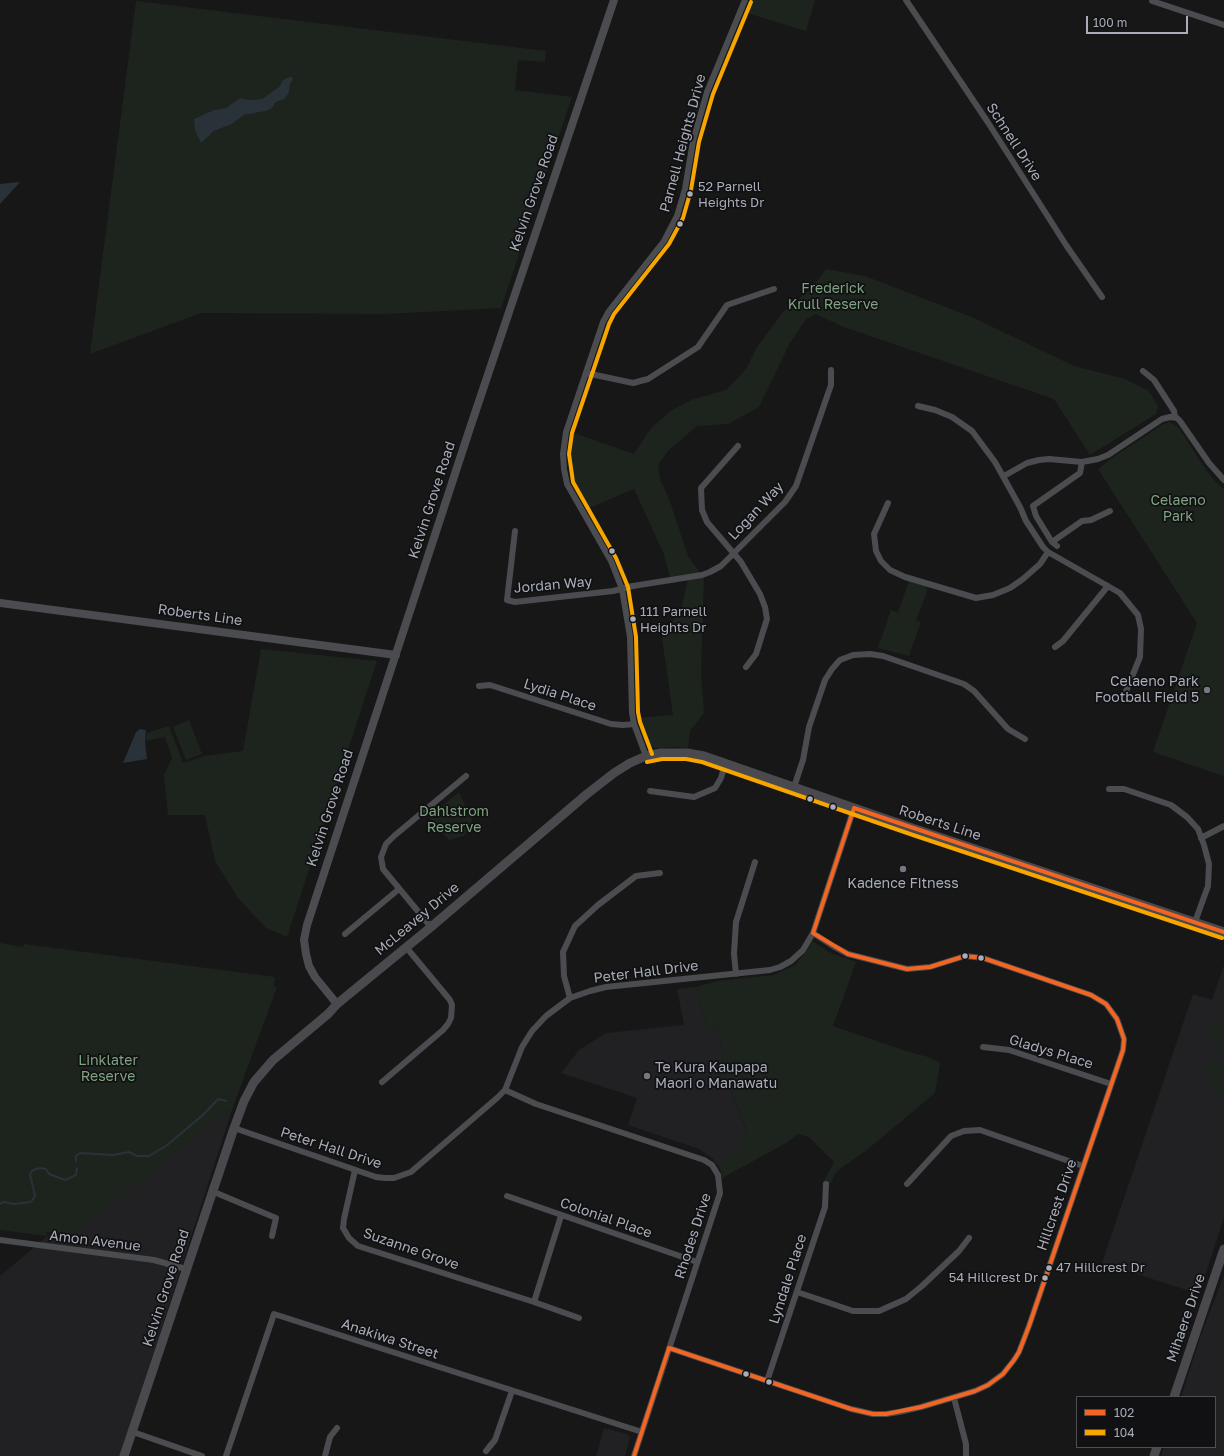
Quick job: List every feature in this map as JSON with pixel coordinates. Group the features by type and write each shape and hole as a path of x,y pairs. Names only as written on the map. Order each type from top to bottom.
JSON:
{"main road":[{"name":"Roberts Line","path":"646,756 661,753 687,753 704,756 1224,932"},
{"name":"McLeavey Drive","path":"234,1128 248,1092 263,1070 273,1060 328,1014 337,1004 431,927 587,794 614,773 646,756"},
{"name":"Kelvin Grove Road","path":"124,1456 186,1268 214,1192 234,1128"},
{"name":"Mihaere Drive","path":"1174,1396 1224,1249"}],"street":[{"name":"Kelvin Grove Road","path":"337,1004 315,977 306,954 304,940 307,925 472,421 614,0"},
{"name":"Parnell Heights Drive","path":"646,756 634,724 630,637 622,589 611,561 570,488 564,469 563,454 566,432 594,345 609,311 660,247 676,216 685,189 693,141 707,92 745,0"},
{"name":"Schnell Drive","path":"906,0 987,121 1066,245 1102,297"},
{"path":"1152,1 1224,25"},
{"path":"586,373 633,383 648,379 698,348 727,305 774,289"},
{"name":"Logan Way","path":"622,589 710,572 720,566 734,553 785,502 796,486 831,385 831,370"},
{"path":"1143,371 1154,380 1174,411 1175,417"},
{"path":"918,406 952,417 972,431 1004,476 1026,521 1043,547 1048,552 1120,593 1138,615 1142,629 1140,657 1125,694"},
{"path":"1004,476 1027,463 1039,460 1049,459 1082,462 1098,459 1108,455 1162,419 1166,417 1175,417 1180,421 1208,462 1224,480"},
{"path":"738,446 701,488 702,510 707,522 734,553 760,594 765,607 767,619 756,654 746,667"},
{"path":"1082,462 1080,473 1033,506 1036,516 1055,544 1082,521 1091,520 1110,511"},
{"path":"888,503 874,534 876,551 881,560 890,570 910,578 976,598 994,595 1010,588 1023,579 1040,564 1048,552"},
{"name":"Jordan Way","path":"515,531 507,600 515,602 622,589"},
{"path":"1055,646 1063,641 1108,586"},
{"name":"Roberts Line","path":"0,603 396,655"},
{"path":"794,787 803,760 809,727 825,680 840,660 853,655 870,654 883,656 964,684 974,691 1008,729 1026,739"},
{"name":"Lydia Place","path":"479,686 490,685 611,724 634,724"},
{"path":"650,791 694,797 715,788 721,778 725,764"},
{"path":"431,927 383,869 382,857 386,844 466,776"},
{"path":"1109,788 1124,788 1172,806 1187,817 1198,829 1209,864 1208,886 1195,922"},
{"name":"Peter Hall Drive","path":"234,1128 355,1170 385,1178 401,1176 411,1172 484,1111 505,1090 522,1046 532,1031 546,1016 570,998 606,987 770,970 780,967 798,956 808,943 813,933 854,808"},
{"path":"1202,838 1224,826"},
{"path":"736,974 734,954 736,922 755,862"},
{"path":"570,998 564,976 563,952 575,926 598,905 636,876 660,873"},
{"path":"345,934 399,889"},
{"name":"Hillcrest Drive","path":"669,1348 851,1409 873,1414 900,1412 975,1391 988,1385 1009,1368 1019,1352 1084,1166 1123,1050 1124,1038 1122,1029 1112,1011 1098,998 974,956 956,958 930,967 907,969 844,952 813,933"},
{"path":"382,1082 443,1030 451,1018 452,1005 450,1000 406,947"},
{"name":"Gladys Place","path":"983,1047 1009,1050 1111,1084"},
{"name":"Rhodes Drive","path":"505,1090 536,1104 704,1160 712,1165 718,1175 720,1193 634,1456"},
{"path":"907,1184 951,1136 964,1131 980,1130 1084,1166"},
{"name":"Suzanne Grove","path":"355,1170 343,1228 349,1238 358,1246 534,1302 579,1318"},
{"name":"Lyndale Place","path":"768,1381 825,1207 826,1184"},
{"path":"214,1192 276,1218 272,1236"},
{"name":"Colonial Place","path":"507,1196 697,1262"},
{"path":"534,1302 561,1216"},
{"path":"797,1292 854,1311 878,1311 906,1300 970,1238"},
{"name":"Amon Avenue","path":"0,1240 154,1260 186,1268"},
{"name":"Anakiwa Street","path":"226,1456 274,1314 642,1432"},
{"path":"486,1451 495,1440 512,1391"},
{"path":"954,1398 966,1444 966,1456"},
{"path":"325,1456 330,1437 336,1428"},
{"path":"133,1432 202,1456"}],"shaded area":[{"path":"291,76 293,79 290,84 289,93 284,99 276,102 272,108 266,111 244,115 232,124 214,131 201,143 195,130 194,119 214,110 226,108 240,98 249,100 262,99 279,87 283,80"},
{"path":"20,182 0,204 0,184"},
{"path":"140,729 146,730 145,741 147,759 123,763 136,732"},
{"path":"1224,965 1224,1218 1199,1294 1102,1263 1193,994 1212,1000"},
{"name":"Te Kura Kaupapa Maori o Manawatu","path":"696,987 707,1029 719,1028 726,1079 747,1132 720,1168 712,1158 699,1149 628,1125 637,1098 561,1073 579,1050 606,1033 684,1025 677,989"},
{"path":"233,1107 120,1456 0,1456 0,1276 51,1233 73,1235"},
{"path":"1224,1275 1224,1456 1161,1456 1164,1448 1216,1448 1216,1396 1181,1396 1200,1338"},
{"path":"604,1428 627,1434 630,1438 625,1456 596,1456"}],"green space":[{"path":"751,0 815,0 806,31 747,13"},
{"path":"136,1 546,51 545,62 518,60 515,90 572,97 501,308 385,314 201,313 90,354","holes":["290,76 293,78 290,84 289,93 284,99 276,102 272,108 266,111 244,115 232,124 214,131 201,143 214,110 226,108 240,98 249,100 262,99 279,87 283,80"]},
{"name":"Frederick Krull Reserve","path":"826,269 865,276 974,318 1074,366 1125,379 1149,391 1158,406 1156,414 1090,455 1054,399 841,326 816,314 806,319 790,343 759,407 728,424 697,426 668,451 658,465 660,479 669,499 688,556 704,579 701,673 704,713 690,731 688,748 651,747 648,745 637,718 673,715 662,638 682,606 688,578 671,580 663,552 634,489 587,509 573,482 570,465 571,432 634,454 651,428 672,410 694,399 726,390 746,369 757,347 783,312 813,287"},
{"name":"Celaeno Park","path":"1169,422 1179,428 1206,470 1224,489 1224,776 1153,752 1197,623 1098,469 1112,458 1162,425"},
{"path":"910,578 926,583 927,592 916,620 921,622 909,656 878,648 891,610 898,613"},
{"path":"261,649 377,661 287,937 266,928 238,898 215,861 205,815 168,815 164,775 172,758 165,737 145,741 147,733 169,726 183,763 205,756 243,751"},
{"path":"189,720 202,754 186,760 173,727"},
{"name":"Dahlstrom Reserve","path":"459,792 473,822 464,836 449,840 429,817"},
{"path":"812,941 831,953 856,962 833,1026 928,1057 940,1063 935,1093 867,1150 837,1171 829,1186 823,1182 834,1162 809,1137 798,1134 788,1142 722,1178 720,1168 747,1131 726,1079 719,1028 707,1029 696,987 717,981 774,975 795,965"},
{"name":"Linklater Reserve","path":"0,943 23,947 24,944 275,977 274,986 277,987 233,1107 73,1235 46,1232 47,1236 0,1230"},
{"path":"1222,1020 1224,1024 1224,1053 1222,1054 1209,1026"},
{"path":"1221,1061 1224,1066 1224,1097 1220,1099 1205,1068"}],"waterway":[{"path":"76,1161 76,1156 80,1153 113,1155 129,1152 137,1156 149,1156 166,1146 204,1114 218,1099 226,1101"},
{"path":"0,1204 3,1202 15,1204 31,1202 35,1196 30,1174 33,1170 40,1168 46,1169 49,1174 65,1180 76,1175 77,1168"}],"transit line":[{"name":"104","path":"652,754 640,722 638,712 636,637 628,587 616,558 573,482 569,454 572,433 609,324 614,314 669,244 683,218 691,190 699,142 713,94 751,2"},
{"name":"104","path":"647,762 662,759 686,759 702,762 913,835 1222,938"},
{"name":"102","path":"854,808 1224,932"},
{"name":"102","path":"813,933 854,808"},
{"name":"102","path":"669,1348 851,1409 873,1414 886,1414 921,1407 975,1391 988,1385 1003,1374 1014,1360 1019,1352 1029,1326 1123,1050 1124,1039 1117,1019 1106,1004 1091,995 983,958 965,956 930,967 907,969 848,954 813,933"},
{"name":"102","path":"634,1456 669,1348"}],"place":[{"name":"52 Parnell Heights Dr","path":"690,194"},
{"name":"111 Parnell Heights Dr","path":"633,619"},
{"name":"Celaeno Park Football Field 5","path":"1207,690"},
{"name":"Kadence Fitness","path":"903,869"},
{"name":"Te Kura Kaupapa Maori o Manawatu","path":"647,1076"},
{"name":"47 Hillcrest Dr","path":"1049,1268"},
{"name":"54 Hillcrest Dr","path":"1045,1278"}]}
